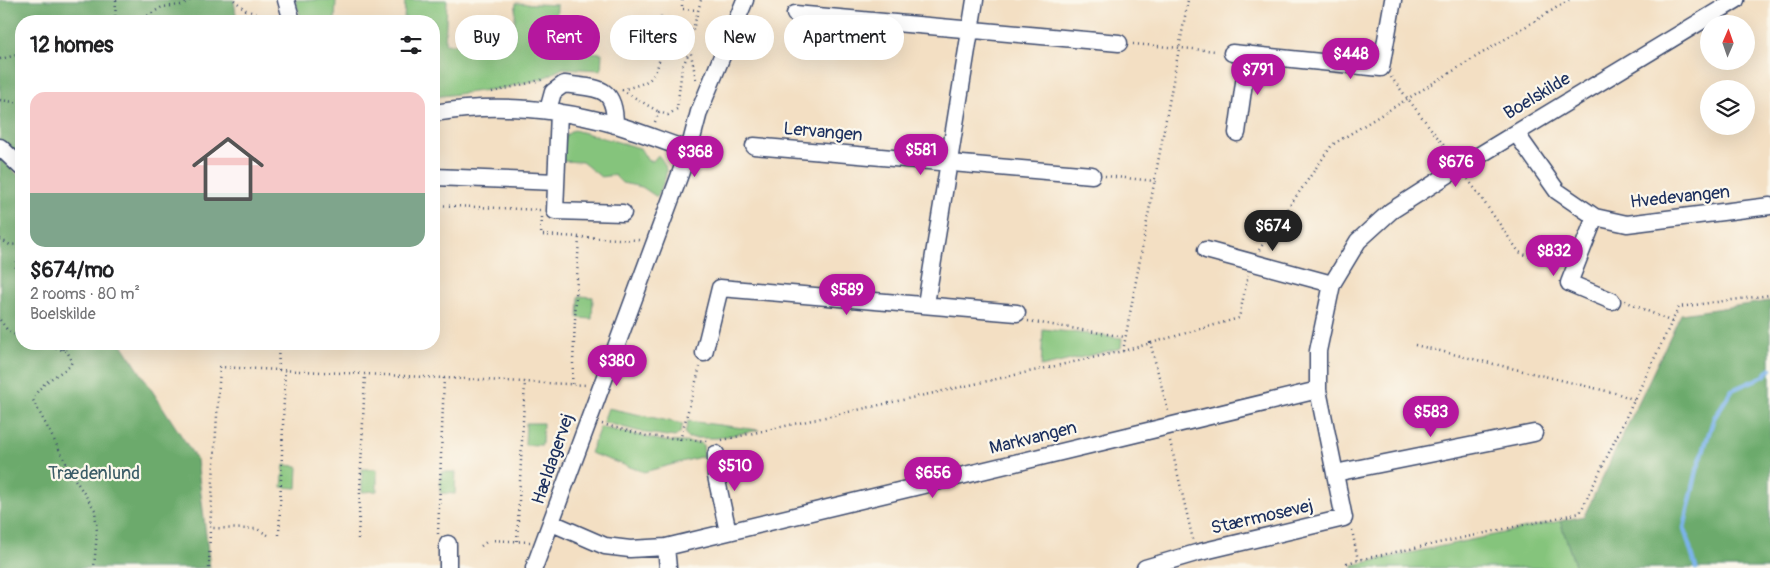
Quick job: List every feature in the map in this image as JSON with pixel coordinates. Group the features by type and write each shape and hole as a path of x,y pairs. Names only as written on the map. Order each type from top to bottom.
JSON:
{"street":[{"path":"286,0 290,15"},
{"path":"926,304 975,0"},
{"path":"1237,133 1240,53 1381,68 1394,0"},
{"name":"Boelskilde","path":"1335,474 1318,390 1318,351 1332,284 1358,241 1392,211 1516,133 1736,0"},
{"name":"Hældagervej","path":"534,568 544,546 689,150 700,112 738,3"},
{"path":"795,14 1119,43"},
{"path":"615,125 615,106 610,96 599,90 564,84 553,92 556,182 548,211 623,213"},
{"path":"440,112 488,108 554,111 615,125 689,150"},
{"name":"Hvedevangen","path":"1516,133 1557,191 1595,218 1627,224 1770,206"},
{"name":"Lervangen","path":"754,146 1092,175"},
{"path":"0,147 15,161"},
{"path":"440,177 556,182"},
{"path":"1595,218 1569,283 1612,301"},
{"path":"1206,250 1332,284"},
{"path":"704,352 720,288 861,302 926,304 1017,313"},
{"name":"Markvangen","path":"552,523 605,546 630,549 666,547 1169,434 1318,390"},
{"path":"1344,518 1335,474 1534,433"},
{"path":"715,445 716,476 728,532"},
{"name":"Stærmosevej","path":"1145,568 1196,553 1344,518"},
{"path":"443,544 448,568"},
{"path":"666,547 668,568"}],"path":[{"path":"115,15 116,0"},
{"path":"149,15 162,7 181,5 191,0"},
{"path":"234,0 255,15"},
{"path":"682,0 682,9 698,10"},
{"path":"695,24 701,0"},
{"path":"1123,351 1188,0"},
{"path":"589,419 627,432 715,445 1123,351 1239,318 1250,262 1332,145 1569,0"},
{"path":"610,96 644,83 651,78 657,69 661,14"},
{"path":"1119,43 1240,53"},
{"path":"0,59 15,55"},
{"path":"650,138 659,112 668,115 677,110 682,68 685,60"},
{"path":"691,60 696,84"},
{"path":"0,100 15,102"},
{"path":"1092,175 1156,181"},
{"path":"440,205 548,211 541,235 645,241 654,244"},
{"path":"572,384 579,236"},
{"path":"0,239 10,245 15,245"},
{"path":"1348,568 1347,563 1358,560 1580,513 1679,306 1770,295"},
{"path":"1612,301 1620,298 1672,322"},
{"path":"1017,313 1022,320 1125,337"},
{"path":"0,320 8,331 15,335"},
{"path":"1150,342 1168,412 1169,434 1193,537"},
{"path":"1415,345 1618,394 1635,400"},
{"path":"63,350 70,356 70,366 51,378 35,393 33,400 74,478 95,510 98,532 94,568"},
{"path":"278,350 279,370"},
{"path":"680,440 704,352"},
{"path":"209,568 220,367 601,386"},
{"path":"279,535 286,370"},
{"path":"358,540 365,374"},
{"path":"443,544 444,378"},
{"name":"Hældagervej","path":"517,541 525,381"},
{"path":"1344,518 1351,524 1358,560"},
{"path":"210,528 257,529 268,535"},
{"path":"481,546 488,540 531,542 544,546"}],"green space":[{"path":"0,0 234,0 236,15 15,15 15,155 0,141"},
{"path":"295,0 336,0 335,15 300,15"},
{"path":"405,0 447,0 445,44 455,44 455,60 518,60 518,15 515,15 516,3 557,5 557,15 528,15 528,60 600,60 600,53 602,53 601,70 563,68 544,78 504,88 440,96 440,15 404,15"},
{"path":"574,130 640,148 648,161 653,161 658,155 665,166 666,176 657,197 642,187 622,183 614,175 601,177 582,162 561,161 566,135"},
{"name":"Trædenlund","path":"0,157 15,172 15,350 126,350 197,460 210,568 0,568"},
{"path":"579,296 593,297 592,319 578,318"},
{"path":"1770,301 1770,568 1576,568 1560,521 1584,516 1681,314"},
{"path":"1043,329 1122,338 1121,348 1041,367"},
{"path":"608,408 683,424 680,433 675,437 645,433 603,422"},
{"path":"688,421 759,430 717,438 688,438 685,433"},
{"path":"526,423 543,423 542,445 525,445"},
{"path":"600,427 664,441 700,443 703,445 704,456 644,472 590,453"},
{"path":"284,465 298,466 297,488 282,487"},
{"path":"362,469 377,469 377,491 362,492"},
{"path":"441,472 456,472 455,494 440,493"},
{"path":"1560,521 1576,568 1353,568 1353,565"}],"waterway":[{"path":"1696,568 1684,528 1697,470 1714,418 1732,390 1764,376 1770,369"}]}
